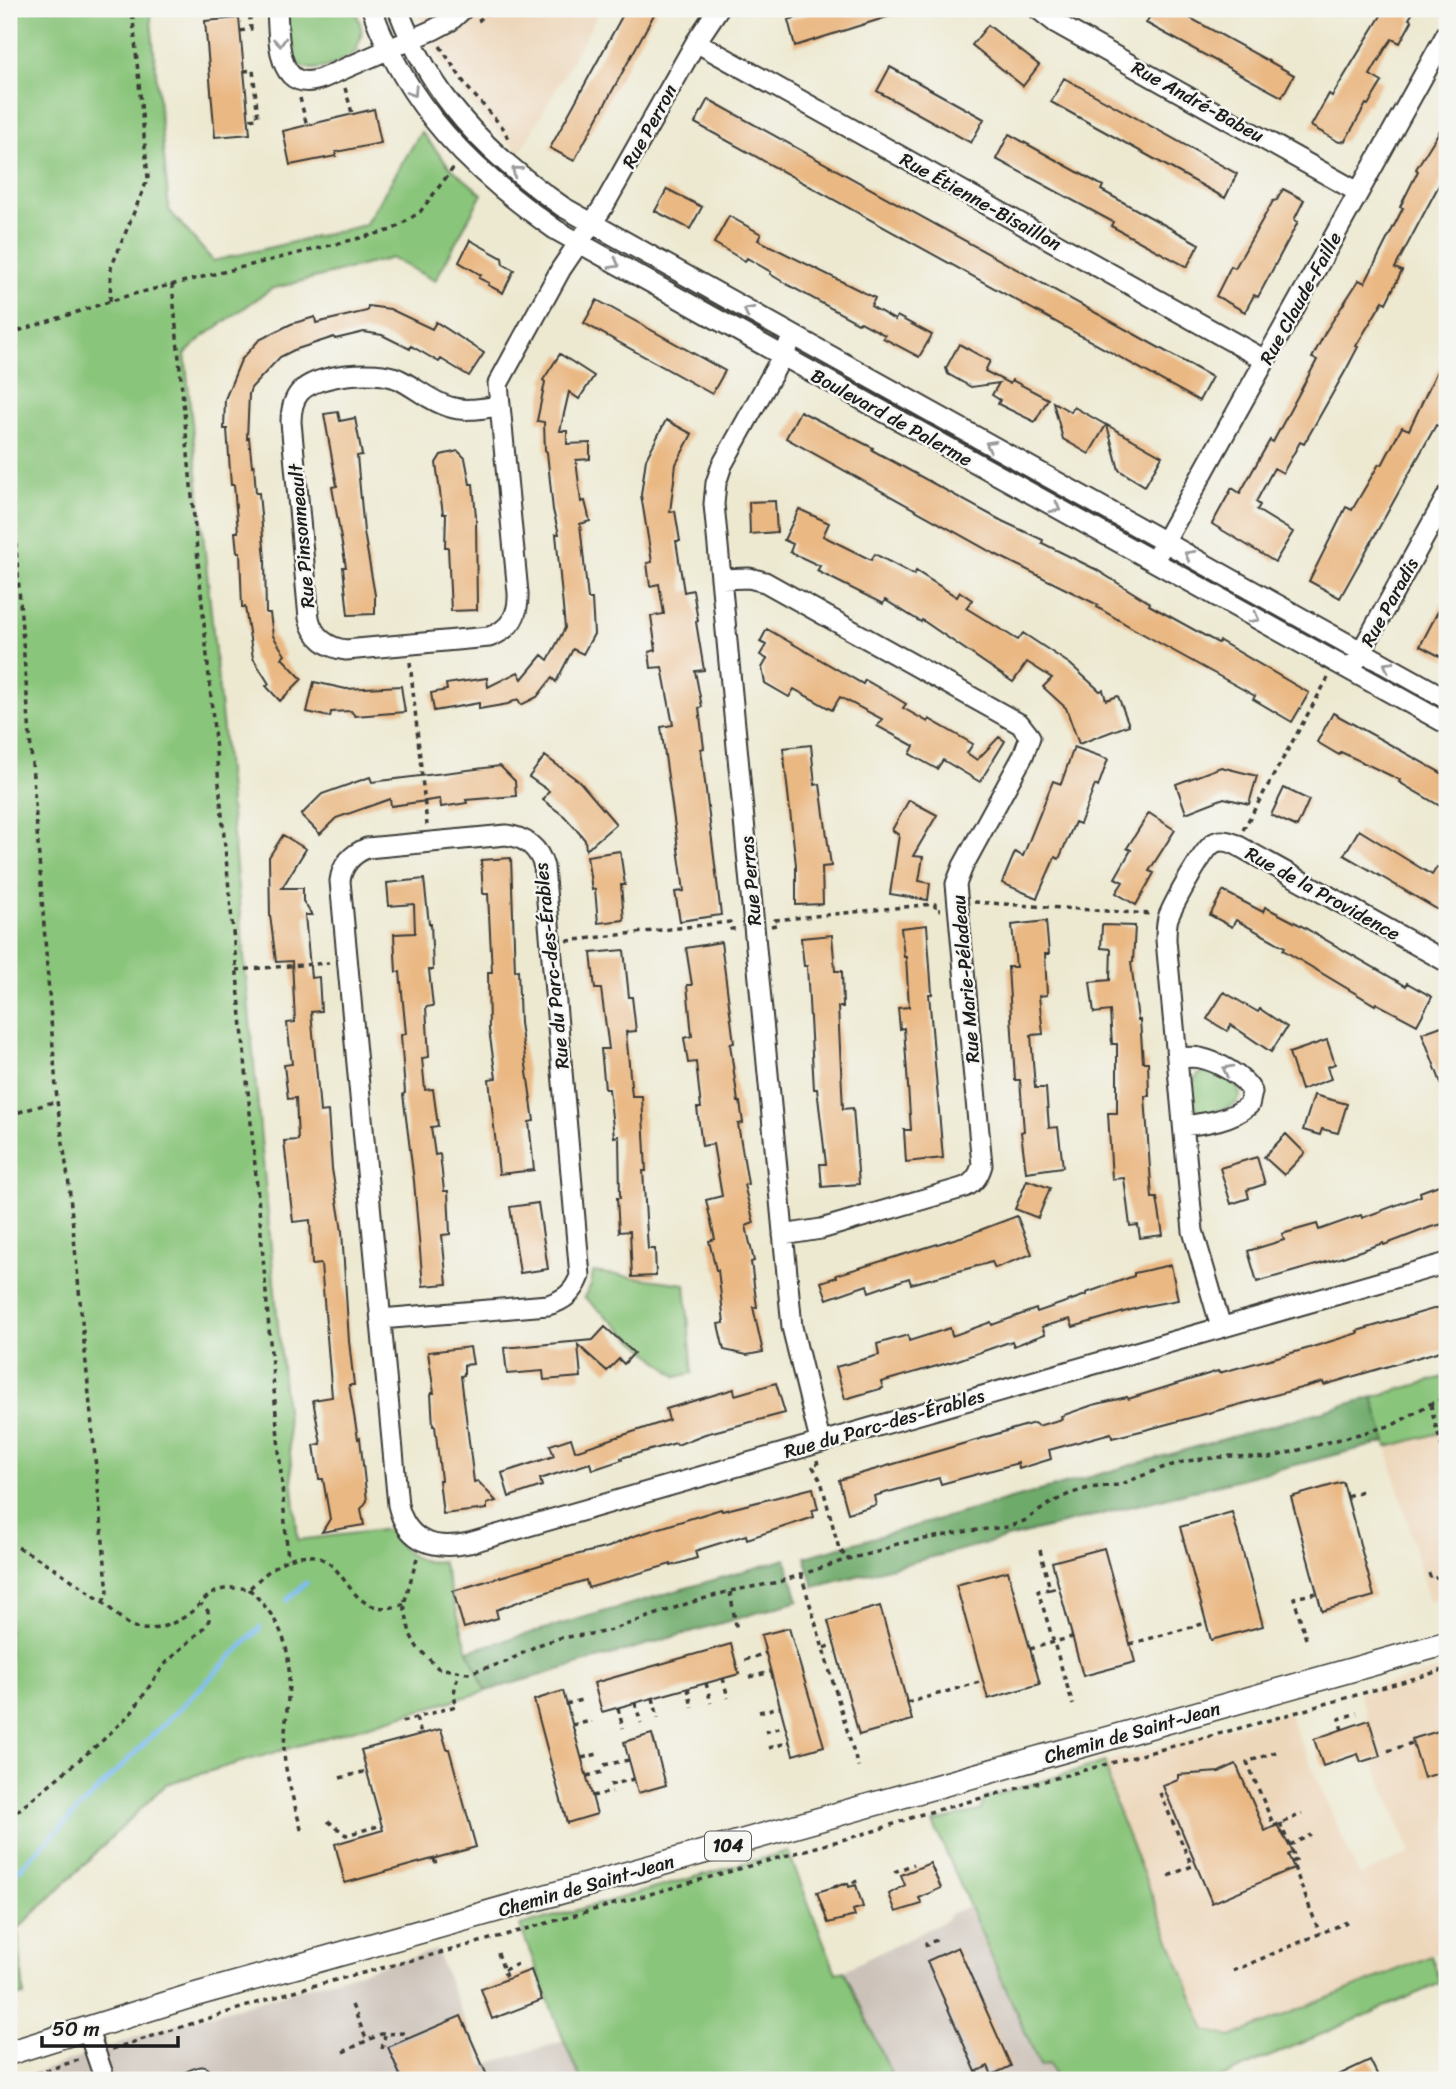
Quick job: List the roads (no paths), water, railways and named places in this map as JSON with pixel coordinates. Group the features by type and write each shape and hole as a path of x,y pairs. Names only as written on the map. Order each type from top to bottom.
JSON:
{"main road":[{"name":"Chemin de Saint-Jean","path":"9,2053 344,1953 1447,1643"}],"street":[{"path":"277,9 282,61 286,69 299,80 314,82 441,26 463,9"},
{"name":"Boulevard de Palerme","path":"372,9 388,49 425,109 466,158 532,213 579,243 1447,724"},
{"name":"Boulevard de Palerme","path":"398,9 411,40 447,101 475,136 550,198 793,337 1447,699"},
{"name":"Rue Perron","path":"579,243 718,9"},
{"name":"Rue André-Babeu","path":"1038,9 1056,23 1359,192"},
{"name":"Rue Claude-Faille","path":"1153,562 1447,33"},
{"name":"Rue Étienne-Bisaillon","path":"696,42 1265,360"},
{"name":"Rue Pinsonneault","path":"498,406 470,409 450,407 397,379 369,372 353,373 314,383 297,396 291,412 291,422 309,618 313,629 332,648 346,650 489,637 502,631 513,620 517,612 518,593 498,406 500,379 561,269 579,243"},
{"name":"Rue Perras","path":"793,337 718,474 715,504 783,1235 795,1344 818,1448"},
{"name":"Rue Paradis","path":"1350,671 1447,496"},
{"name":"Rue Marie-Péladeau","path":"721,579 749,578 765,582 1020,724 1030,737 1023,756 963,866 956,884 981,1171 972,1183 962,1188 821,1229 783,1235"},
{"name":"Rue du Parc-des-Érables","path":"381,1319 548,1304 564,1299 571,1293 580,1276 544,867 542,858 532,845 515,836 506,835 367,848 349,860 340,876 398,1506 403,1521 410,1530 431,1545 450,1547 469,1543 818,1448 1221,1327 1447,1263"},
{"name":"Rue de la Providence","path":"1221,1327 1193,1231 1167,925 1170,914 1201,858 1215,842 1224,840 1235,844 1447,962"},
{"path":"1177,1058 1193,1057 1209,1061 1244,1080 1252,1092 1249,1105 1235,1114 1184,1126"},
{"path":"87,2028 105,2080"},
{"path":"193,2080 201,2077 202,2080"}],"waterway":[{"path":"287,1600 306,1583"},
{"path":"9,1879 260,1628"}]}
